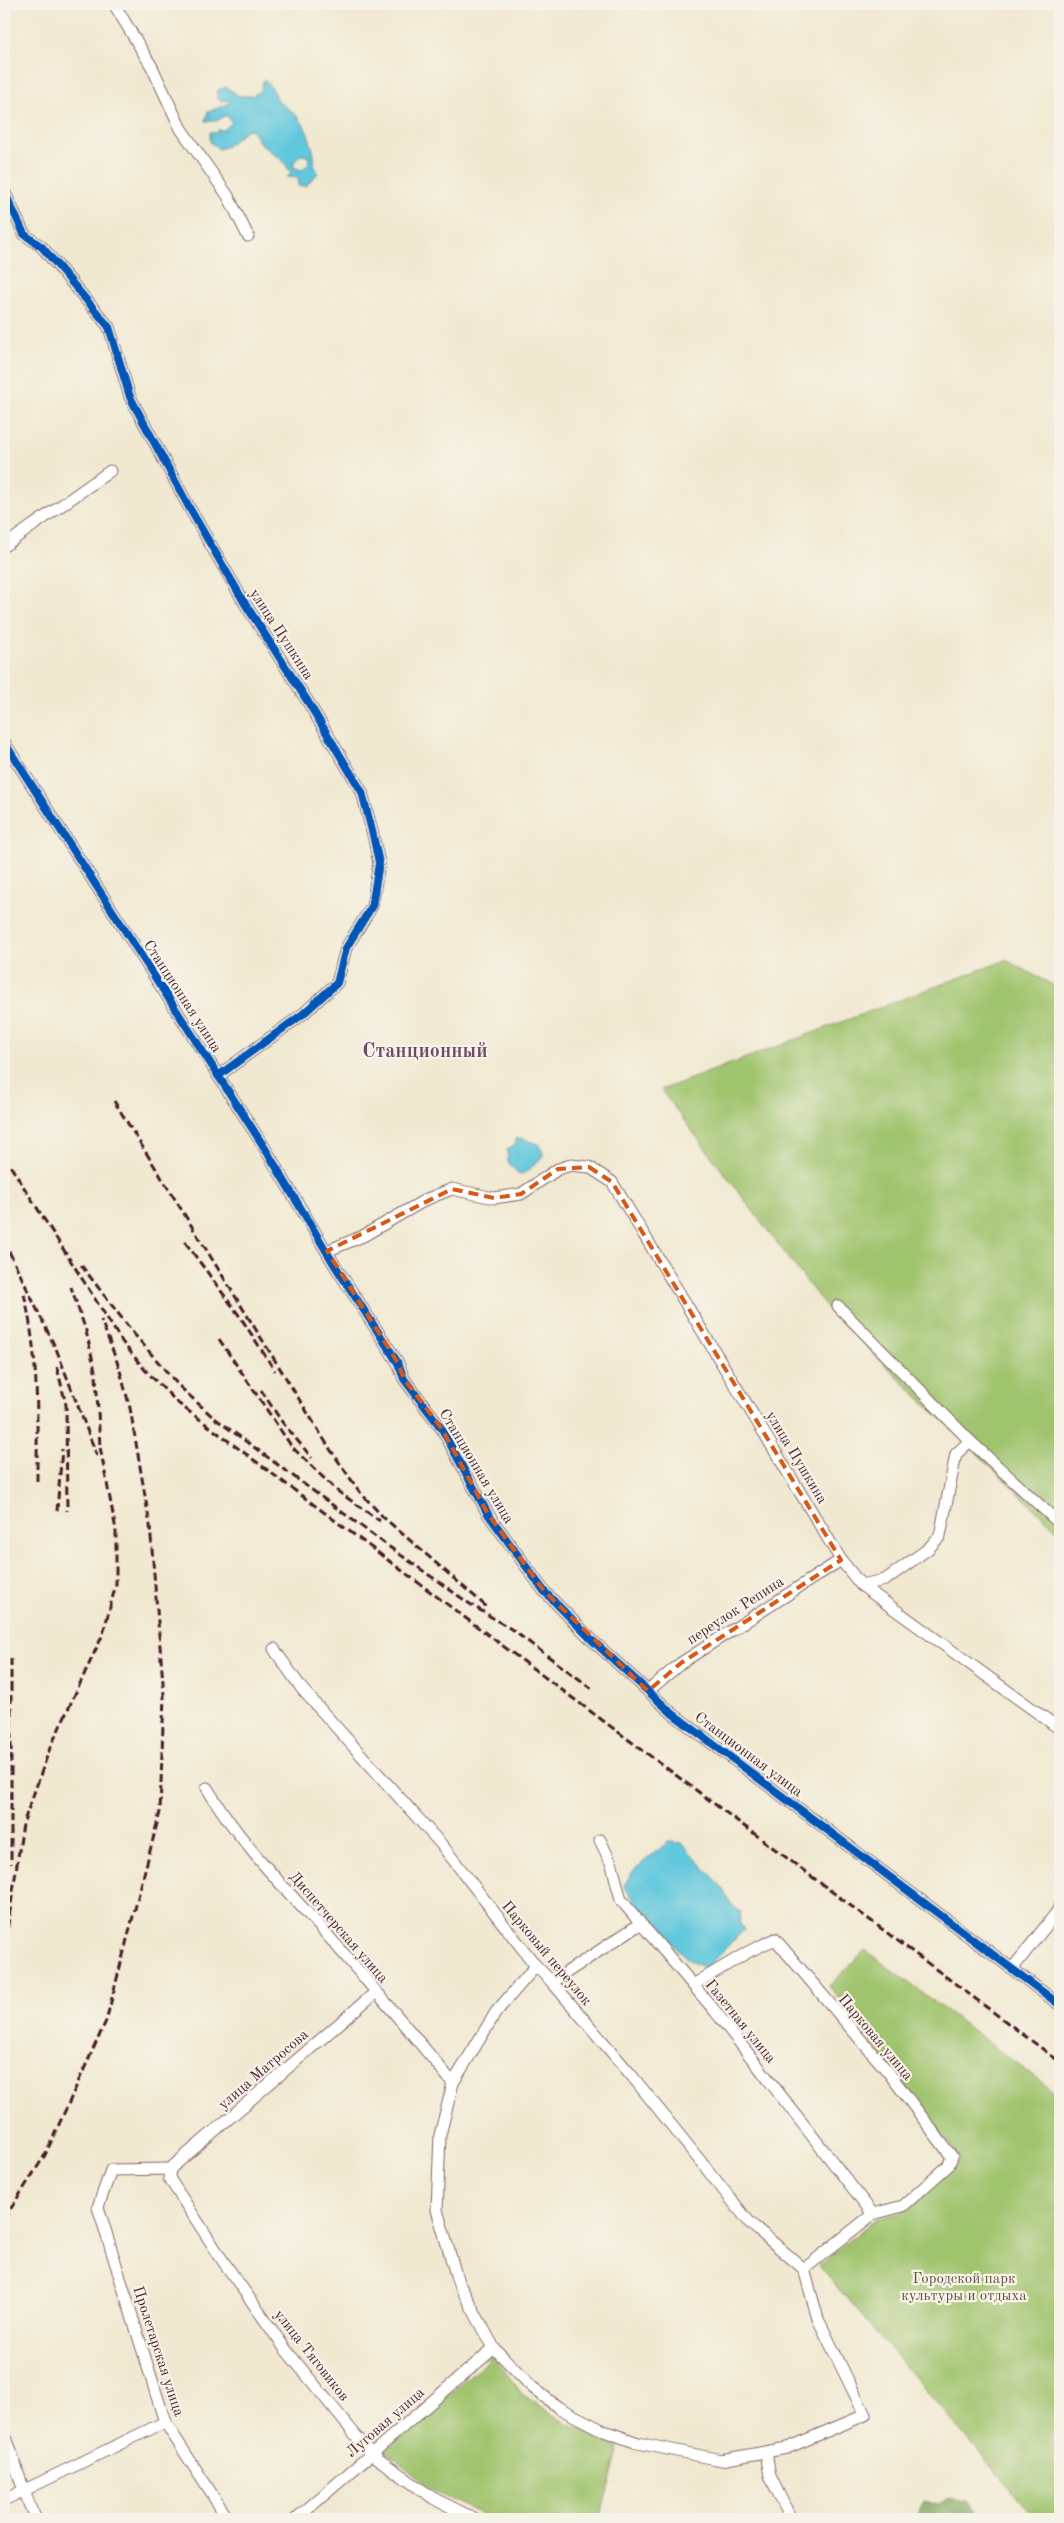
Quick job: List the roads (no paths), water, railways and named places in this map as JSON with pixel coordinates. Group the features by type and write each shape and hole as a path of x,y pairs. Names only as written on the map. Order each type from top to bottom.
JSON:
{"street":[{"path":"114,4 152,66 181,130 228,196 248,236"},
{"name":"улица Пушкина","path":"4,191 24,234 42,247 109,327 130,397 190,509 244,602 308,702 362,792 373,835 379,863 372,906 346,948 338,983 303,1014 218,1076"},
{"path":"4,546 110,471"},
{"name":"Станционная улица","path":"4,742 398,1362 404,1379 442,1429 488,1514 544,1591 593,1641 673,1714 1060,2005"},
{"name":"улица Пушкина","path":"327,1250 363,1236 427,1199 452,1190 494,1198 521,1194 558,1168 570,1166 589,1167 612,1182 841,1560 861,1584 1060,1729"},
{"path":"838,1306 970,1441 1060,1524"},
{"path":"861,1584 885,1580 928,1549 940,1536 956,1454 970,1441"},
{"name":"переулок Репина","path":"648,1691 681,1663 841,1560"},
{"name":"Парковый переулок","path":"274,1649 302,1689 441,1844 536,1966 552,1982 632,2076 750,2223 804,2269"},
{"name":"Диспетчерская улица","path":"207,1788 221,1811 245,1843 453,2083"},
{"name":"Газетная улица","path":"600,1840 612,1864 621,1900 693,1985 873,2214"},
{"path":"1012,1969 1060,1905"},
{"path":"552,1982 640,1924"},
{"name":"Парковая улица","path":"693,1985 748,1952 775,1939 889,2073 952,2157 948,2166 903,2206 873,2214"},
{"path":"536,1966 496,2012 453,2083 440,2135 437,2210 458,2282 494,2348 532,2386 559,2408 604,2431 638,2443 720,2460 787,2448 865,2415 818,2319 804,2269 873,2214"},
{"name":"улица Матросова","path":"170,2169 376,1992"},
{"name":"Пролетарская улица","path":"170,2169 111,2170 98,2207 164,2422 228,2519"},
{"name":"улица Тяговиков","path":"170,2169 169,2178 235,2278 286,2350 372,2454 433,2498 475,2519"},
{"name":"Луговая улица","path":"296,2519 494,2348"},
{"path":"4,2500 164,2422"},
{"path":"4,2432 28,2503 36,2519"},
{"path":"766,2452 770,2476 791,2519"}],"water":[{"path":"264,79 274,91 277,101 298,117 306,129 314,155 314,165 318,173 306,186 298,186 299,178 287,177 291,173 284,162 259,142 252,130 247,129 227,146 219,149 210,142 210,132 217,133 218,130 224,130 232,122 226,115 217,121 205,121 208,112 230,103 228,100 220,101 217,98 218,90 226,87 239,96 252,96 260,91","holes":["302,155 308,156 309,163 302,170 293,167 295,160"]},
{"path":"520,1138 538,1144 543,1156 526,1172 519,1175 508,1162 507,1150 516,1143 516,1139"},
{"path":"668,1842 682,1843 722,1887 731,1905 741,1912 739,1922 744,1930 706,1968 692,1962 676,1948 645,1913 624,1885 634,1870"}],"railway":[{"path":"114,1101 330,1449 359,1491 383,1517 488,1608"},
{"path":"4,1156 123,1343 146,1371 179,1404 1060,2062"},
{"path":"4,1241 57,1351 97,1456"},
{"path":"185,1242 241,1318 275,1371"},
{"path":"81,1265 134,1334 179,1386 213,1417 388,1546 470,1604 511,1629 594,1690"},
{"path":"4,1951 23,1824 50,1748 103,1634 116,1584 116,1530 100,1447 96,1375 86,1331 71,1287"},
{"path":"24,1294 35,1364 37,1481"},
{"path":"4,2219 45,2155 106,2021 160,1812 164,1695 150,1525 130,1408 119,1367 101,1320"},
{"path":"219,1339 292,1447 336,1490 380,1521"},
{"path":"57,1367 66,1405 67,1511"},
{"path":"261,1390 282,1422 312,1458"},
{"path":"57,1511 62,1449"},
{"path":"11,1659 11,1864"}],"district":[{"name":"Станционный","path":"425,1050"}],"park label":[{"name":"Городской парк культуры и отдыха","path":"964,2286"}]}
